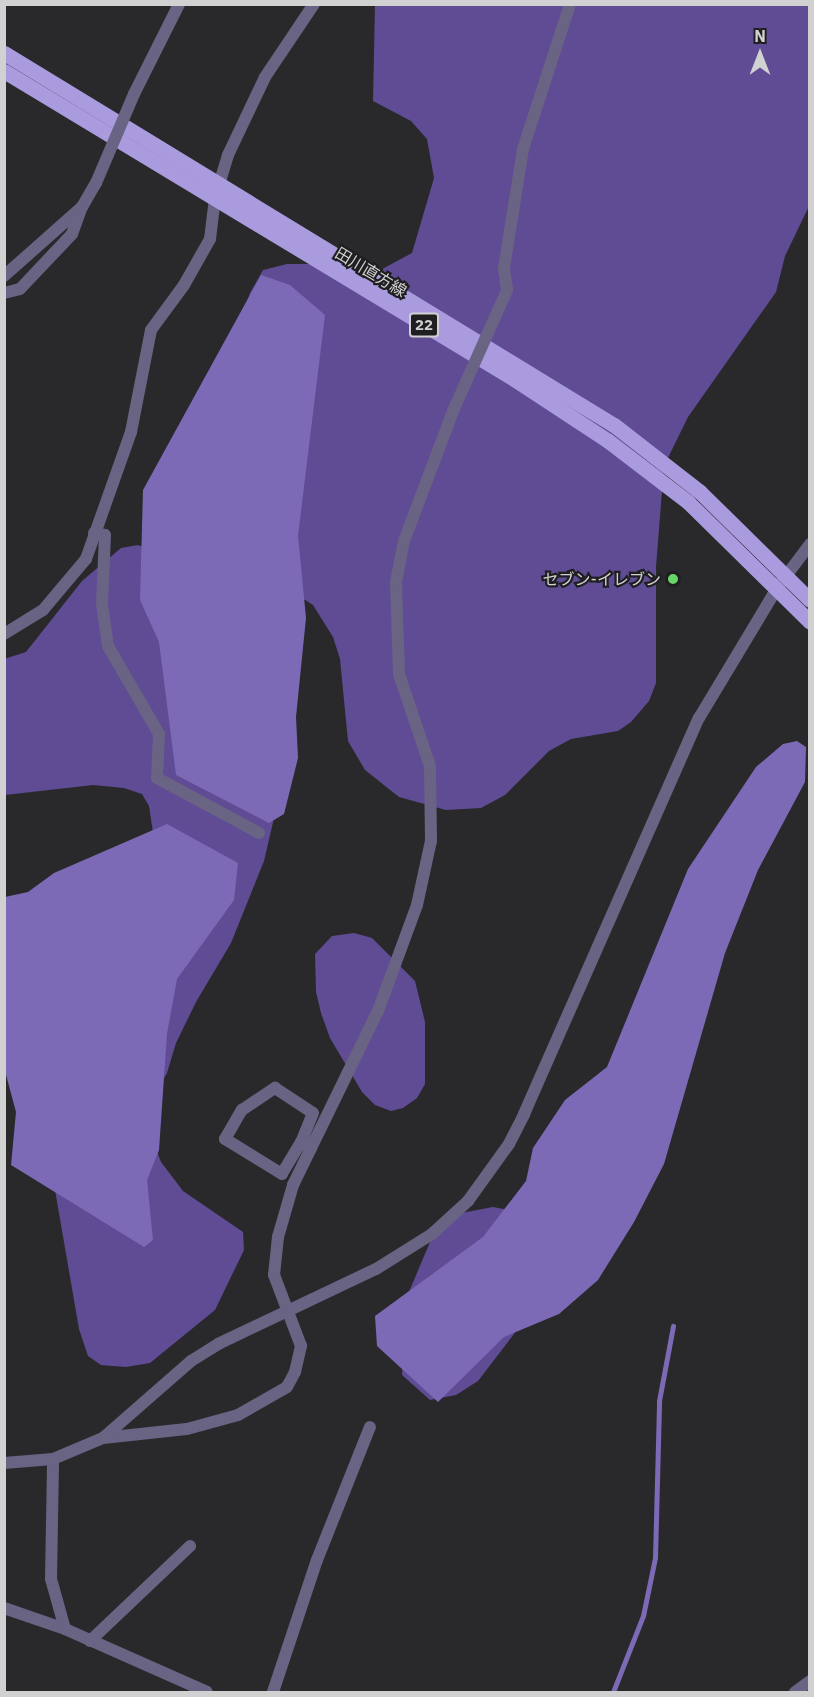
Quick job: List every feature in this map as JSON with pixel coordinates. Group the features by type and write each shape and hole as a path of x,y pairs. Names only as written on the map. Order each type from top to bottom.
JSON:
{"main road":[{"name":"田川直方線","path":"4,54 218,191"},
{"name":"田川直方線","path":"4,71 218,191 614,424 700,492 782,582 810,622"},
{"name":"田川直方線","path":"782,582 810,600"}],"street":[{"path":"4,293 20,289 72,234 134,94 179,4"},
{"path":"4,634 43,610 86,559 130,432 152,330 184,285 210,239 218,191 228,155 265,77 314,4"},
{"path":"4,1463 53,1459 103,1438 187,1429 238,1414 287,1387 301,1346 274,1275 278,1237 306,1146 313,1113 276,1088 242,1110 225,1139 282,1174 306,1146 378,1011 417,905 431,841 430,766 399,674 396,582 404,541 453,411 507,290 504,268 523,149 570,4"},
{"path":"4,276 82,207"},
{"path":"94,533 105,535 102,604 108,646 159,734 157,778 259,833"},
{"path":"103,1438 191,1361 287,1310 376,1269 432,1234 468,1201 509,1144 699,718 782,582 810,544"},
{"path":"273,1692 317,1560 370,1427"},
{"path":"53,1459 51,1579 65,1629"},
{"path":"90,1641 190,1545"},
{"path":"4,1608 65,1629 207,1692"},
{"path":"795,1692 810,1682"}],"shaded area":[{"path":"375,5 809,5 809,206 785,256 776,292 688,417 664,466 656,567 656,683 649,701 631,722 618,731 571,739 549,751 505,795 481,808 446,810 399,797 365,770 348,741 340,659 333,637 313,605 262,572 222,377 250,293 263,270 287,264 315,264 373,274 412,253 434,178 427,139 411,121 373,101"},
{"path":"261,275 290,285 325,315 298,536 306,618 296,717 298,758 284,814 269,823 176,775 159,642 140,600 143,490"},
{"path":"138,545 162,554 274,818 264,861 231,943 196,1002 176,1043 167,1073 154,1096 149,1131 161,1162 183,1191 243,1232 244,1250 215,1310 150,1363 126,1367 101,1365 88,1356 79,1329 50,1161 154,839 149,806 142,794 124,788 93,785 5,795 4,659 26,652 82,581 121,548"},
{"path":"797,741 806,747 805,782 758,870 725,953 664,1164 634,1222 598,1280 559,1314 504,1337 438,1402 377,1346 375,1316 483,1237 526,1181 533,1148 565,1100 607,1067 688,869 756,767 783,744"},
{"path":"167,824 238,863 234,900 177,979 167,1034 159,1150 147,1180 153,1240 144,1247 11,1165 16,1112 5,1071 5,897 28,892 54,873"},
{"path":"354,933 372,938 415,981 425,1022 425,1084 417,1098 403,1108 391,1111 375,1105 362,1092 330,1038 316,992 315,954 332,936"},
{"path":"493,1207 529,1214 539,1286 514,1334 478,1381 456,1395 430,1400 402,1375 406,1299 430,1242 456,1214"}],"waterway":[{"path":"613,1692 643,1616 655,1558 659,1401 673,1326"}],"place":[{"name":"セブン-イレブン","path":"673,579"}]}
